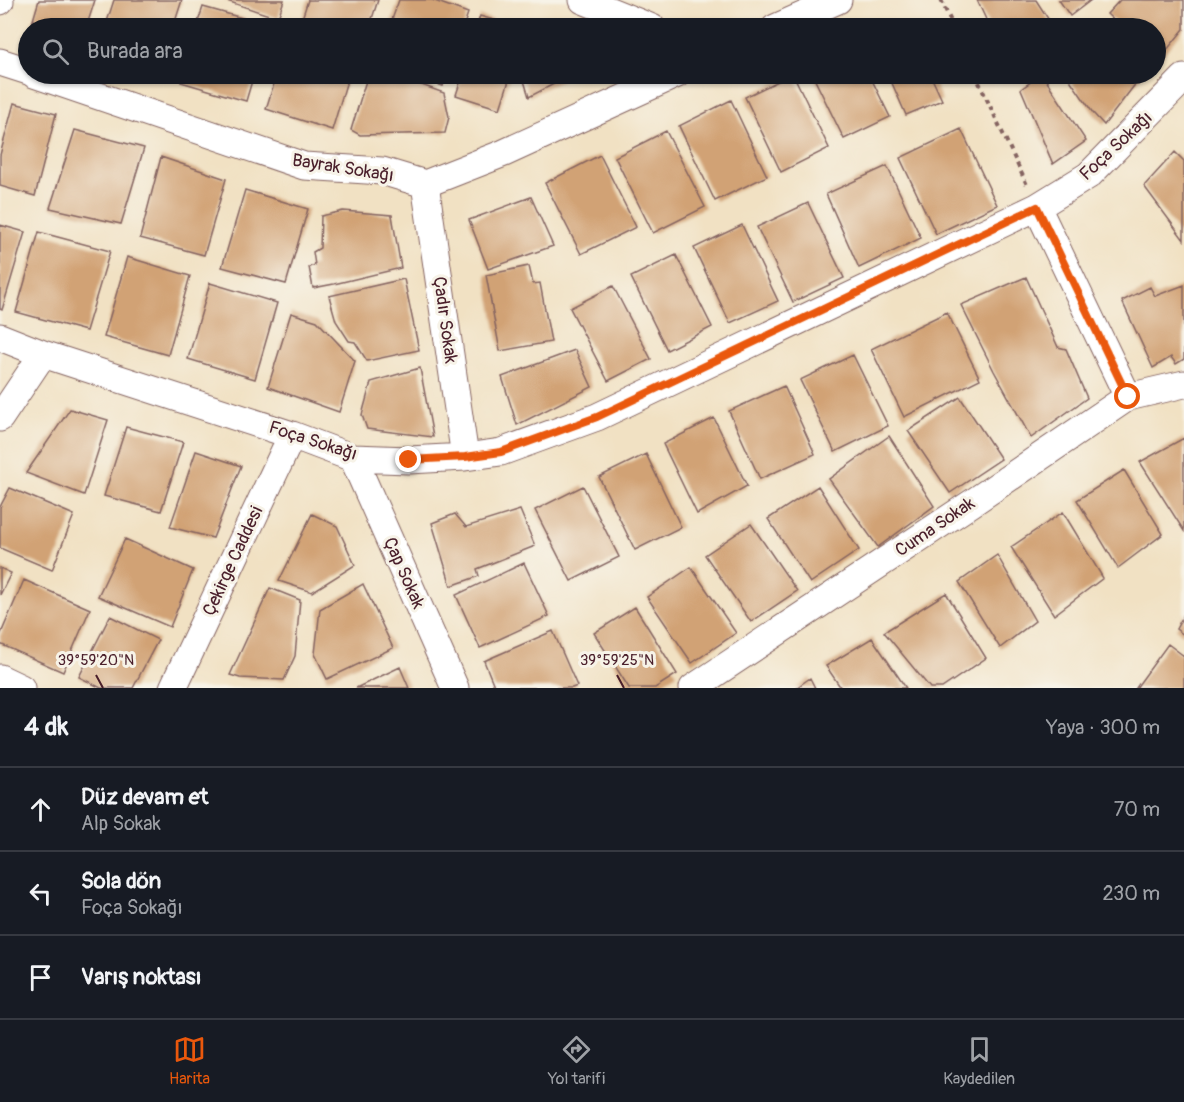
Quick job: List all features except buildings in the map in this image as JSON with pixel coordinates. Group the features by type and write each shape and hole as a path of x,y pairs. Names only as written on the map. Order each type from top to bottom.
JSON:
{"street":[{"path":"582,0 627,18"},
{"path":"798,18 838,0"},
{"path":"0,62 18,68"},
{"name":"Foça Sokağı","path":"0,337 43,354 292,435 352,458 409,460 465,457 501,452 597,417 1037,207 1089,175 1184,78"},
{"name":"Bayrak Sokağı","path":"63,84 304,166 382,171 425,184"},
{"path":"425,184 504,153 655,84"},
{"name":"Çadır Sokak","path":"425,184 465,457"},
{"path":"1037,207 1128,397"},
{"path":"0,418 43,354"},
{"name":"Cuma Sokak","path":"693,688 1128,397 1184,384"},
{"name":"Çekirge Caddesi","path":"173,688 292,435"},
{"name":"Çap Sokak","path":"352,458 455,688"},
{"path":"0,678 21,688"}],"path":[{"path":"941,0 949,18"},
{"path":"980,84 1037,207"}],"route":[{"path":"409,460 465,457 501,452 597,417 1037,207 1128,397"}]}
